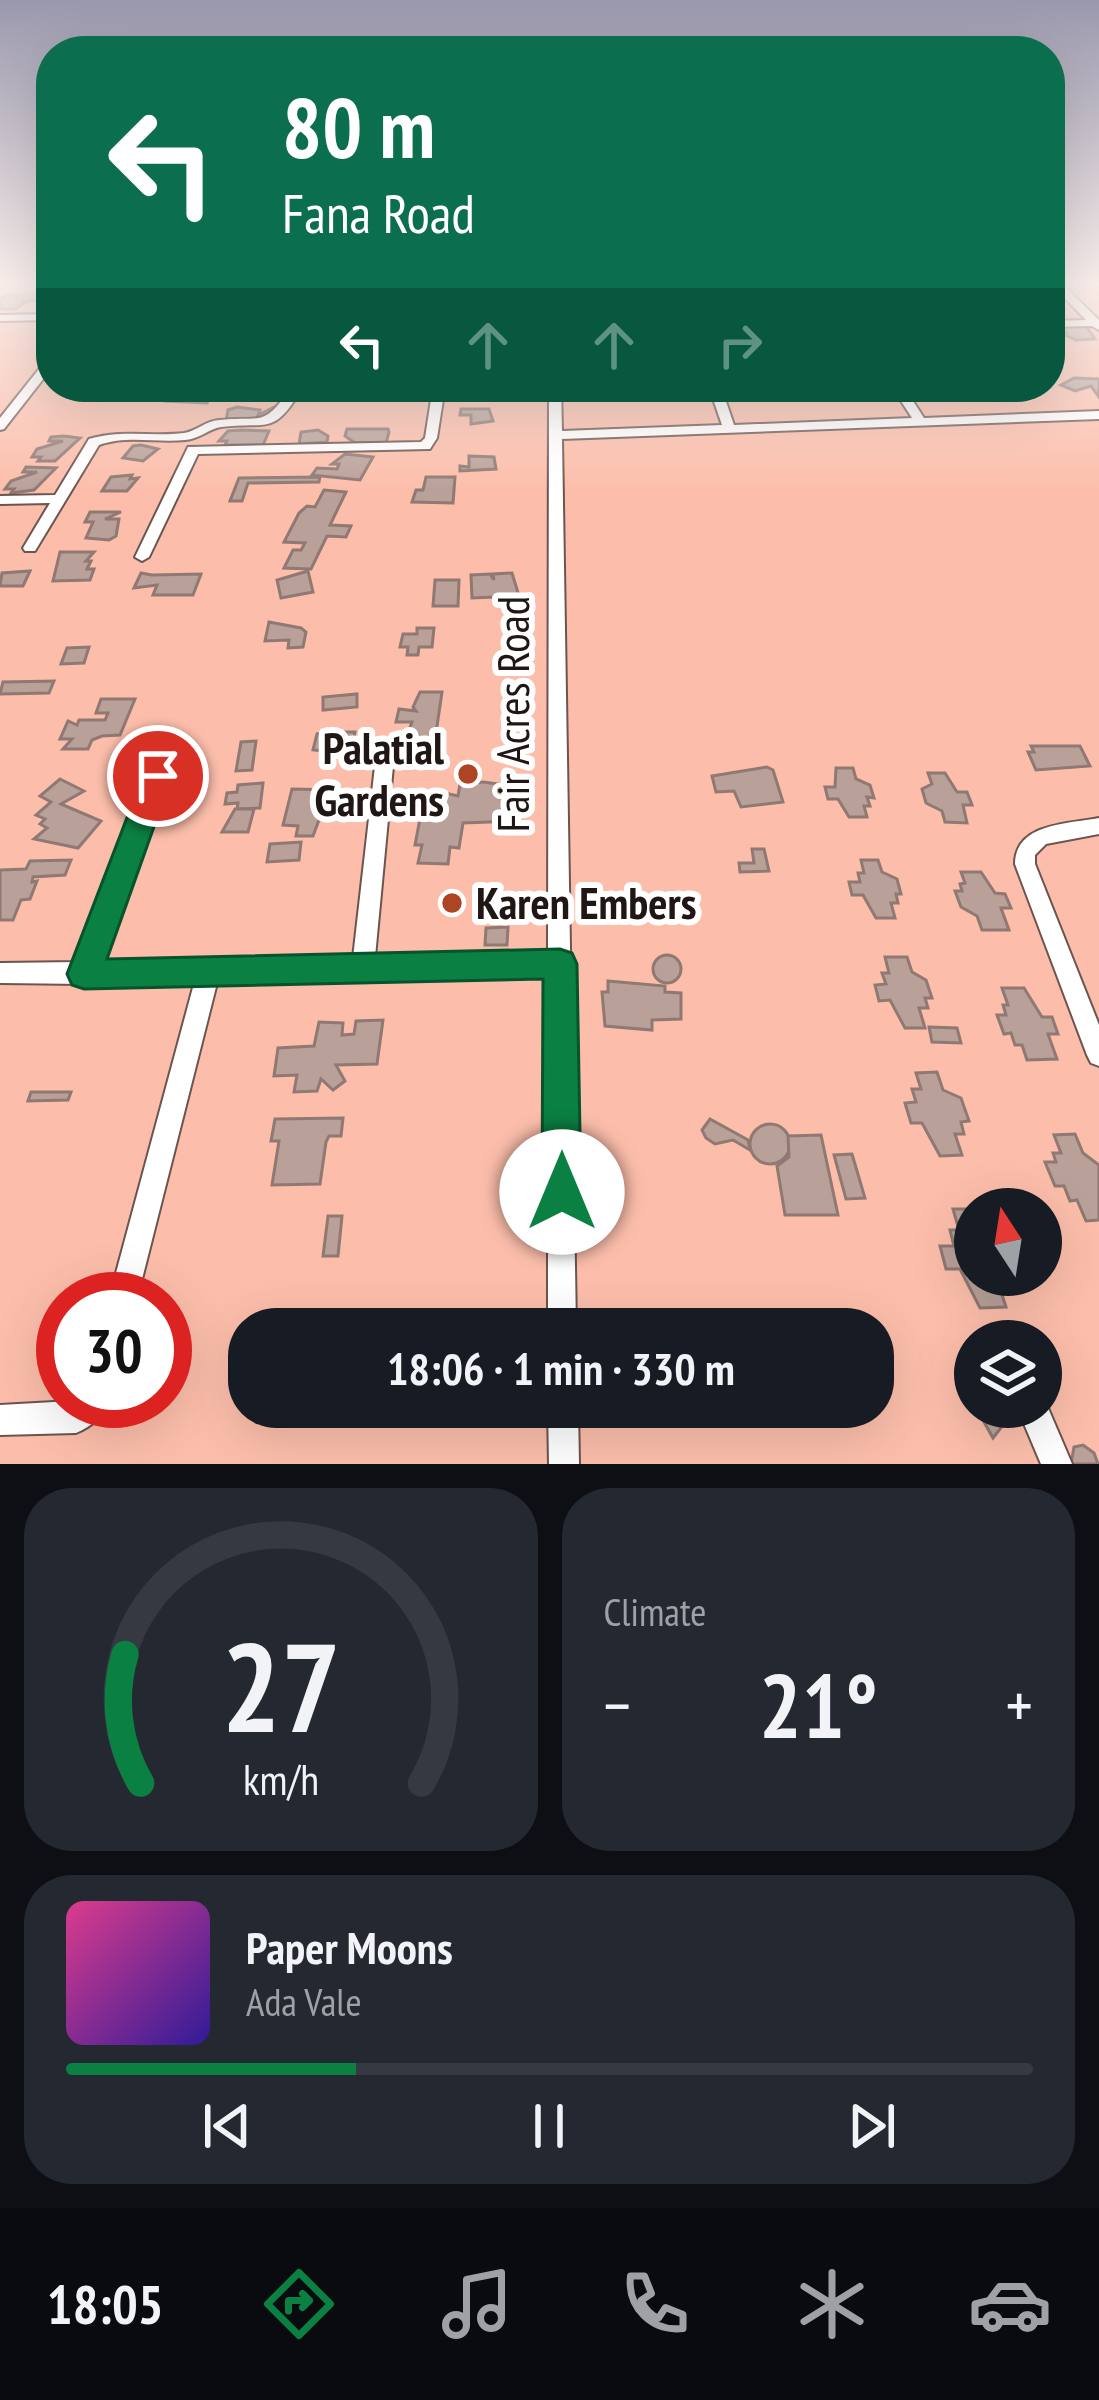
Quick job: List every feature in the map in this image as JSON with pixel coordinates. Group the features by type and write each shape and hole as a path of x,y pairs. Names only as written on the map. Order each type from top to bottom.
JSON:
{"street":[{"path":"0,427 36,381"},
{"path":"30,548 100,438 191,436 208,425 265,425 276,419 287,402"},
{"path":"142,557 194,450 425,446 431,438 437,402"},
{"name":"Fair Acres Road","path":"556,402 562,1308"},
{"path":"720,402 729,428"},
{"path":"908,402 919,420"},
{"path":"556,435 1099,415"},
{"path":"0,500 58,499"},
{"path":"363,968 384,766"},
{"path":"84,974 158,776"},
{"path":"1099,826 1040,837 1025,852 1025,864 1099,1055"},
{"path":"0,973 560,964"},
{"path":"130,1272 209,970"},
{"path":"0,1420 36,1419"},
{"path":"563,1428 564,1464"},
{"path":"1041,1428 1057,1464"}],"shaded area":[{"path":"0,353 36,353 36,402 1065,402 1065,353 1099,353 1099,1464 0,1464"}],"building":[{"path":"1074,378 1099,379 1099,397 1091,386 1075,391 1065,383"},
{"path":"272,408 265,422 226,421 228,410 260,410 258,415"},
{"path":"461,409 489,409 493,421 471,424 471,415 460,415"},
{"path":"347,429 389,432 386,443 355,443 345,436"},
{"path":"318,430 328,436 327,442 299,444 301,432"},
{"path":"228,431 269,431 263,445 225,445 227,441 219,441"},
{"path":"51,437 80,438 55,461 32,457 37,449 63,441 49,441"},
{"path":"133,446 158,449 143,461 123,458"},
{"path":"345,454 373,457 360,480 312,475 317,468 337,469 339,464 332,464"},
{"path":"469,456 494,457 496,469 460,471 460,466 469,467"},
{"path":"26,467 56,468 34,490 11,493 14,489 5,489 11,481 37,472 23,472"},
{"path":"132,475 130,479 138,478 127,491 102,491 111,477"},
{"path":"320,477 319,482 248,483 242,501 230,501 239,478"},
{"path":"426,477 455,477 453,503 412,502 416,490 423,490"},
{"path":"324,490 346,492 330,525 351,526 346,537 327,536 311,569 284,568 293,550 301,550 305,543 284,542 299,513 307,506 315,507"},
{"path":"90,512 121,512 105,519 119,519 116,536 86,538 93,522 85,522"},
{"path":"60,552 94,552 86,561 91,561 87,569 94,569 90,580 53,581"},
{"path":"30,571 23,586 0,586 2,573"},
{"path":"308,571 313,592 281,598 277,580"},
{"path":"141,573 201,574 193,595 153,595 157,585 134,588"},
{"path":"512,573 519,596 472,598 471,575 490,574 494,580 493,574"},
{"path":"435,580 459,580 458,606 433,606"},
{"path":"269,622 301,628 306,632 303,647 288,648 289,640 265,641"},
{"path":"417,628 434,628 432,647 419,647 418,655 407,655 408,647 400,647 403,634 417,634"},
{"path":"89,647 84,663 61,664 67,648"},
{"path":"54,681 49,693 0,694 3,682"},
{"path":"420,692 442,692 435,740 406,739 412,722 396,722 399,709 416,711 413,707"},
{"path":"357,694 357,707 323,710 323,697"},
{"path":"101,699 135,699 120,735 92,740 88,749 63,749 72,739 60,739 68,721 77,725 79,720 105,720 108,713 96,713"},
{"path":"355,732 354,738 360,739 356,754 313,750 317,734"},
{"path":"256,741 252,770 236,771 241,742"},
{"path":"1031,746 1080,746 1090,766 1036,770 1028,752 1034,752"},
{"path":"836,768 853,768 856,779 870,785 874,798 867,797 867,817 849,817 838,799 828,799 825,787 835,787"},
{"path":"773,770 783,802 741,807 734,791 716,792 712,776"},
{"path":"928,773 945,773 957,792 967,792 972,805 963,805 967,823 945,822 942,811 926,803 922,789 932,784"},
{"path":"60,779 84,791 61,804 101,821 78,848 34,839 47,828 40,824 45,819 36,815 51,802 40,796"},
{"path":"263,783 260,808 237,809 238,803 225,804 227,793 237,792 238,785"},
{"path":"460,784 522,787 519,821 463,823 459,848 450,847 448,864 418,863 422,845 415,845 422,808 433,809 436,791 458,796"},
{"path":"292,789 336,790 330,820 319,820 313,836 296,836 298,826 283,825"},
{"path":"235,809 254,809 248,832 222,832"},
{"path":"301,842 299,860 267,862 270,844"},
{"path":"752,849 764,849 769,871 740,872 739,863 754,863"},
{"path":"71,860 65,875 33,877 32,882 37,881 30,899 21,900 13,920 0,920 0,870 26,869 30,861"},
{"path":"861,860 878,860 882,872 897,879 901,894 896,894 898,903 891,903 895,918 876,918 863,895 852,895 849,882 860,882 858,873 864,873"},
{"path":"961,872 981,872 995,893 1005,894 1011,908 1001,908 1009,930 982,930 977,916 961,907 955,891 962,891 960,884 965,883"},
{"path":"508,927 507,945 485,945 486,928"},
{"path":"667,955 677,959 681,969 677,979 667,983 657,979 653,969 657,959"},
{"path":"885,957 907,957 912,972 926,980 932,998 925,998 928,1008 919,1008 925,1028 905,1028 890,1000 879,1001 875,985 886,984 882,973 889,973"},
{"path":"608,981 665,986 665,992 681,993 681,1019 652,1020 652,1030 605,1026 602,992 608,992"},
{"path":"1002,988 1024,988 1042,1017 1052,1017 1058,1034 1048,1034 1057,1059 1027,1060 1022,1045 1015,1045 1011,1033 1004,1034 997,1015 1006,1015 1003,1005 1008,1005"},
{"path":"383,1020 377,1064 336,1065 345,1081 333,1090 321,1079 317,1091 294,1092 297,1075 274,1076 278,1048 314,1046 319,1022 343,1023 342,1035 354,1034 356,1021"},
{"path":"929,1027 957,1028 961,1043 932,1042"},
{"path":"937,1072 943,1090 961,1098 969,1121 961,1122 964,1134 955,1134 962,1155 940,1156 922,1123 911,1123 905,1103 916,1102 912,1089 921,1089 916,1073"},
{"path":"31,1092 71,1092 68,1100 28,1101"},
{"path":"343,1118 341,1136 329,1136 326,1142 320,1184 272,1185 279,1141 271,1141 275,1119"},
{"path":"710,1119 748,1140 750,1150 733,1140 715,1144 706,1138 702,1130"},
{"path":"770,1124 784,1130 790,1144 784,1158 770,1164 756,1158 750,1144 756,1130"},
{"path":"1075,1134 1083,1153 1099,1165 1099,1220 1086,1221 1077,1200 1070,1201 1064,1186 1055,1186 1045,1162 1056,1162 1053,1153 1061,1153 1054,1135"},
{"path":"821,1135 838,1215 785,1215 777,1166 789,1157 788,1136"},
{"path":"852,1154 865,1198 846,1199 834,1155"},
{"path":"328,1216 342,1216 338,1256 323,1256"},
{"path":"940,1246 954,1246 954,1269 946,1269"},
{"path":"974,1296 1002,1296 1006,1307 980,1308"},
{"path":"1083,1445 1094,1453 1098,1464 1071,1464 1074,1447"}],"place":[{"name":"Palatial Gardens","path":"468,774"},
{"name":"Karen Embers","path":"452,903"}],"route":[{"path":"158,776 84,974 560,964 562,1192"}]}
